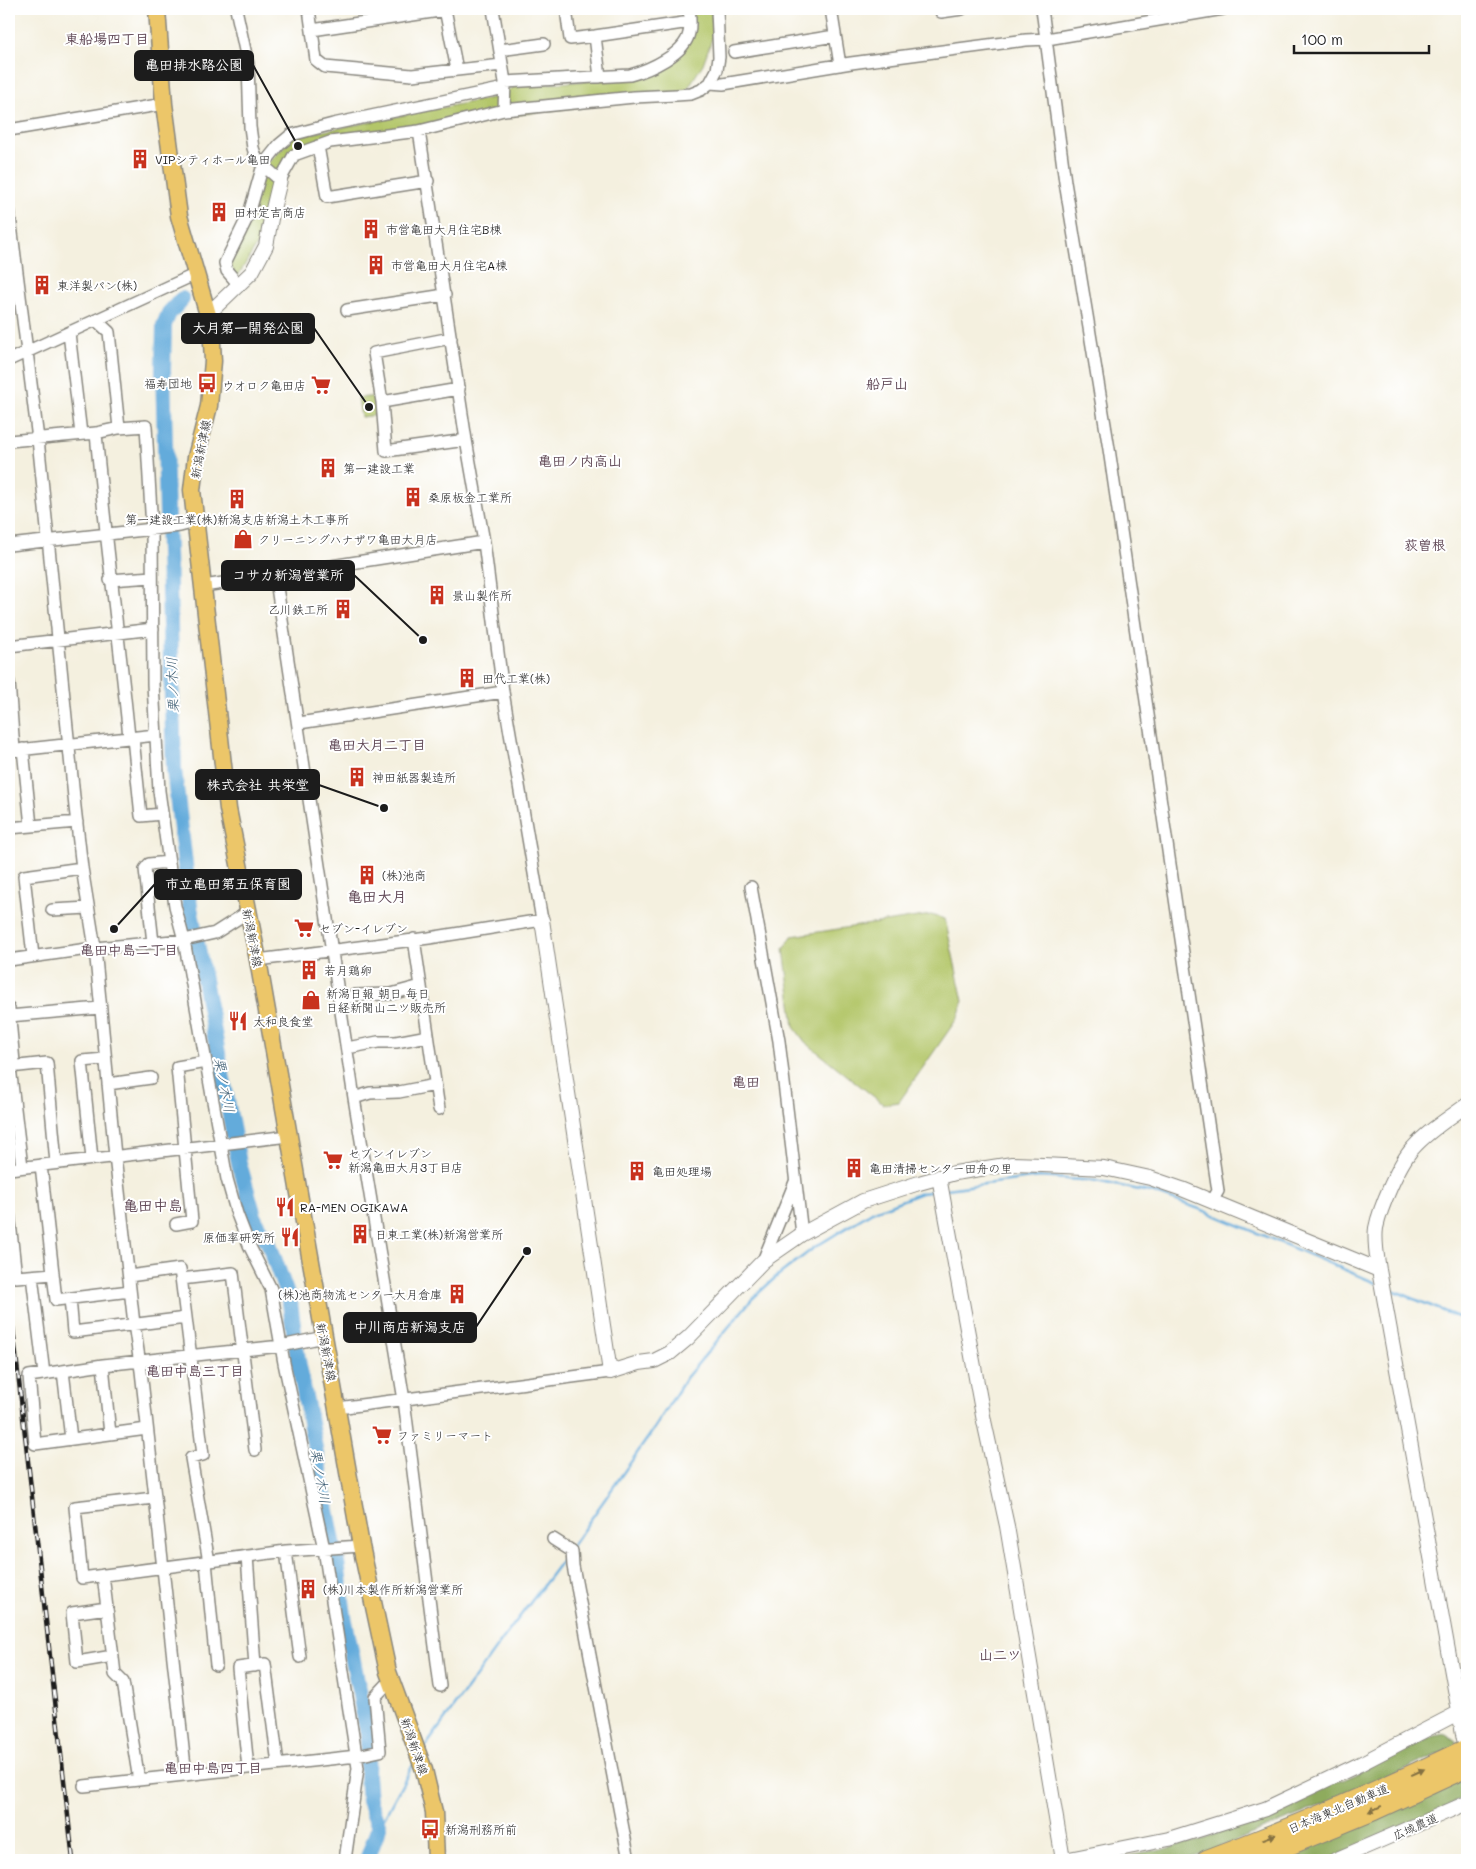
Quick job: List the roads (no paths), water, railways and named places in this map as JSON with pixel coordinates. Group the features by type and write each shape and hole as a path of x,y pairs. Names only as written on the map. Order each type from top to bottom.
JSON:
{"highway":[{"name":"日本海東北自動車道","path":"1207,1860 1300,1825 1370,1795 1466,1744"},
{"name":"日本海東北自動車道","path":"1252,1860 1374,1810 1467,1767"}],"main road":[{"name":"新潟新津線","path":"156,9 164,104 178,216 211,325 213,361 209,406 196,457 188,524 204,586 228,809 258,960 361,1546 391,1680 424,1770 434,1812 436,1860"}],"street":[{"path":"236,9 248,64 250,127 253,148 257,160 280,180"},
{"path":"309,9 316,60 325,67 412,75 502,65"},
{"path":"312,30 446,9 457,70"},
{"path":"493,9 505,85 504,110"},
{"path":"566,9 570,38 690,22"},
{"path":"239,285 227,271 225,263 250,214 263,165 279,145 291,135 505,85 564,78 600,78 630,75 648,70 684,44 689,34 689,9"},
{"path":"208,314 252,272 266,246 280,180 294,156 330,142 419,131 504,110 634,97 692,94 710,83 717,70 719,58 718,9"},
{"path":"831,9 840,65"},
{"path":"941,12 962,9"},
{"path":"1042,9 1065,182 1109,450 1218,1191 1212,1201"},
{"path":"710,83 723,84 840,65 1026,40 1046,39 1223,9"},
{"path":"595,36 600,78"},
{"path":"734,52 835,36"},
{"path":"500,50 544,44"},
{"path":"9,130 164,104"},
{"path":"419,131 466,440 484,542 503,692 542,920 610,1372"},
{"path":"318,146 327,197 428,181"},
{"path":"9,209 38,439 82,868 95,948 128,1276 186,1775"},
{"path":"9,360 196,274"},
{"path":"347,310 444,295"},
{"path":"96,320 109,332 119,428"},
{"path":"69,333 81,434"},
{"path":"451,338 374,353 382,402 386,451 466,440"},
{"path":"382,402 458,389"},
{"path":"9,441 96,433 119,428 146,426 156,529 152,577 154,629 153,684 162,814 175,906 184,940 227,1179 237,1214 249,1245 271,1289 281,1346 324,1549 357,1756 358,1781 344,1860"},
{"path":"96,433 110,580 141,816 162,814"},
{"path":"9,544 106,535 188,524"},
{"path":"204,586 484,542"},
{"path":"275,574 299,723 354,1098 404,1400 440,1686"},
{"path":"110,580 152,577"},
{"path":"9,646 154,629"},
{"path":"9,682 15,750 31,826"},
{"path":"299,723 503,692"},
{"path":"15,750 156,735"},
{"path":"9,828 77,822"},
{"path":"153,943 145,869 148,864 169,862"},
{"path":"33,956 24,876 82,868"},
{"path":"751,887 779,1042 802,1234"},
{"path":"52,910 88,908"},
{"path":"9,960 95,948 184,940 214,933 248,912"},
{"path":"258,960 542,920"},
{"path":"414,939 438,1109"},
{"path":"340,1001 355,995 392,994 421,986"},
{"path":"9,1016 100,1008"},
{"path":"9,1009 14,1062 10,1067 22,1167"},
{"path":"347,1048 428,1036"},
{"path":"92,1158 82,1060 105,1059"},
{"path":"176,1224 192,1222 177,1067 206,1062"},
{"path":"10,1067 47,1063 56,1163"},
{"path":"108,1084 150,1078"},
{"path":"354,1098 370,1093 399,1092 435,1084"},
{"path":"1466,1744 1464,1710 1375,1243 1376,1228 1386,1200 1406,1156 1419,1141 1467,1105"},
{"path":"9,1169 289,1136"},
{"path":"338,1408 610,1372 639,1363 654,1361 670,1354 763,1261 802,1234 863,1201 940,1179 1012,1164 1104,1168 1150,1178 1212,1201 1380,1274"},
{"path":"41,1165 56,1300 130,1291"},
{"path":"940,1179 984,1421 1007,1526 1064,1860 1169,1839 1265,1809 1358,1765 1464,1710"},
{"path":"763,1261 796,1180"},
{"path":"9,1213 16,1277 53,1274"},
{"path":"128,1276 180,1269 203,1455 191,1458 208,1562 216,1665"},
{"path":"181,1279 233,1273 255,1450"},
{"path":"32,1276 44,1374"},
{"path":"70,1298 74,1332 186,1318"},
{"path":"147,1430 35,1444 29,1376 103,1365 281,1346 324,1337"},
{"path":"103,1365 110,1434"},
{"path":"63,1371 71,1439"},
{"path":"154,1498 75,1507 82,1578 286,1551 361,1546"},
{"path":"553,1540 572,1551 573,1566 629,1860"},
{"path":"286,1551 300,1657"},
{"path":"247,1556 255,1666"},
{"path":"103,1575 115,1674 123,1682 140,1780"},
{"path":"107,1608 72,1613 77,1662 113,1656"},
{"path":"248,1768 238,1668 264,1664 278,1764"},
{"path":"84,1786 357,1756 380,1751 375,1697 391,1680"},
{"name":"広域農道","path":"1335,1860 1467,1803"}],"waterway":[{"name":"栗ノ木川","path":"182,299 169,313 164,325 163,370 174,770 190,907 239,1163 256,1223 269,1244 290,1303 298,1360 337,1562 344,1616 368,1735 367,1776 369,1801 379,1827 367,1860"},
{"path":"946,1189 1039,1177 1096,1181 1154,1193 1205,1211 1376,1283"},
{"path":"572,1546 654,1429 686,1378 752,1299 776,1277 815,1247 872,1212 921,1193 936,1191"},
{"path":"1388,1288 1467,1321"},
{"path":"423,1750 502,1640 568,1553"},
{"path":"379,1827 414,1763"}],"railway":[{"path":"9,1293 73,1860"}],"place":[{"name":"亀田排水路公園","path":"298,146"},
{"name":"VIPシティホール亀田","path":"140,159"},
{"name":"田村定吉商店","path":"219,212"},
{"name":"市営亀田大月住宅B棟","path":"371,229"},
{"name":"市営亀田大月住宅A棟","path":"376,265"},
{"name":"東洋製パン(株)","path":"42,285"},
{"name":"福寿団地","path":"207,383"},
{"name":"ウオロク亀田店","path":"321,385"},
{"name":"大月第一開発公園","path":"369,407"},
{"name":"第一建設工業","path":"328,468"},
{"name":"桑原板金工業所","path":"413,497"},
{"name":"第一建設工業(株)新潟支店新潟土木工事所","path":"237,499"},
{"name":"クリーニングハナザワ亀田大月店","path":"243,539"},
{"name":"景山製作所","path":"437,595"},
{"name":"乙川鉄工所","path":"343,609"},
{"name":"コサカ新潟営業所","path":"423,640"},
{"name":"田代工業(株)","path":"467,678"},
{"name":"神田紙器製造所","path":"357,777"},
{"name":"株式会社 共栄堂","path":"384,808"},
{"name":"(株)池商","path":"367,875"},
{"name":"セブン-イレブン","path":"304,928"},
{"name":"市立亀田第五保育園","path":"114,929"},
{"name":"若月鶏卵","path":"309,970"},
{"name":"新潟日報 朝日 毎日 日経新聞山二ツ販売所","path":"311,1000"},
{"name":"太和良食堂","path":"238,1021"},
{"name":"セブンイレブン 新潟亀田大月3丁目店","path":"333,1160"},
{"name":"亀田清掃センター田舟の里","path":"854,1168"},
{"name":"亀田処理場","path":"637,1171"},
{"name":"RA-MEN OGIKAWA","path":"285,1207"},
{"name":"日東工業(株)新潟営業所","path":"360,1234"},
{"name":"原価率研究所","path":"290,1237"},
{"name":"中川商店新潟支店","path":"527,1251"},
{"name":"(株)池商物流センター大月倉庫","path":"457,1294"},
{"name":"ファミリーマート","path":"382,1435"},
{"name":"(株)川本製作所新潟営業所","path":"308,1589"},
{"name":"新潟刑務所前","path":"430,1829"}],"district":[{"name":"東船場四丁目","path":"107,38"},
{"name":"船戸山","path":"887,383"},
{"name":"亀田ノ内高山","path":"580,460"},
{"name":"荻曽根","path":"1425,544"},
{"name":"亀田大月二丁目","path":"377,744"},
{"name":"亀田大月","path":"377,896"},
{"name":"亀田中島二丁目","path":"129,949"},
{"name":"亀田","path":"746,1081"},
{"name":"亀田中島","path":"153,1205"},
{"name":"亀田中島三丁目","path":"195,1370"},
{"name":"山二ツ","path":"1000,1654"},
{"name":"亀田中島四丁目","path":"213,1767"}]}
